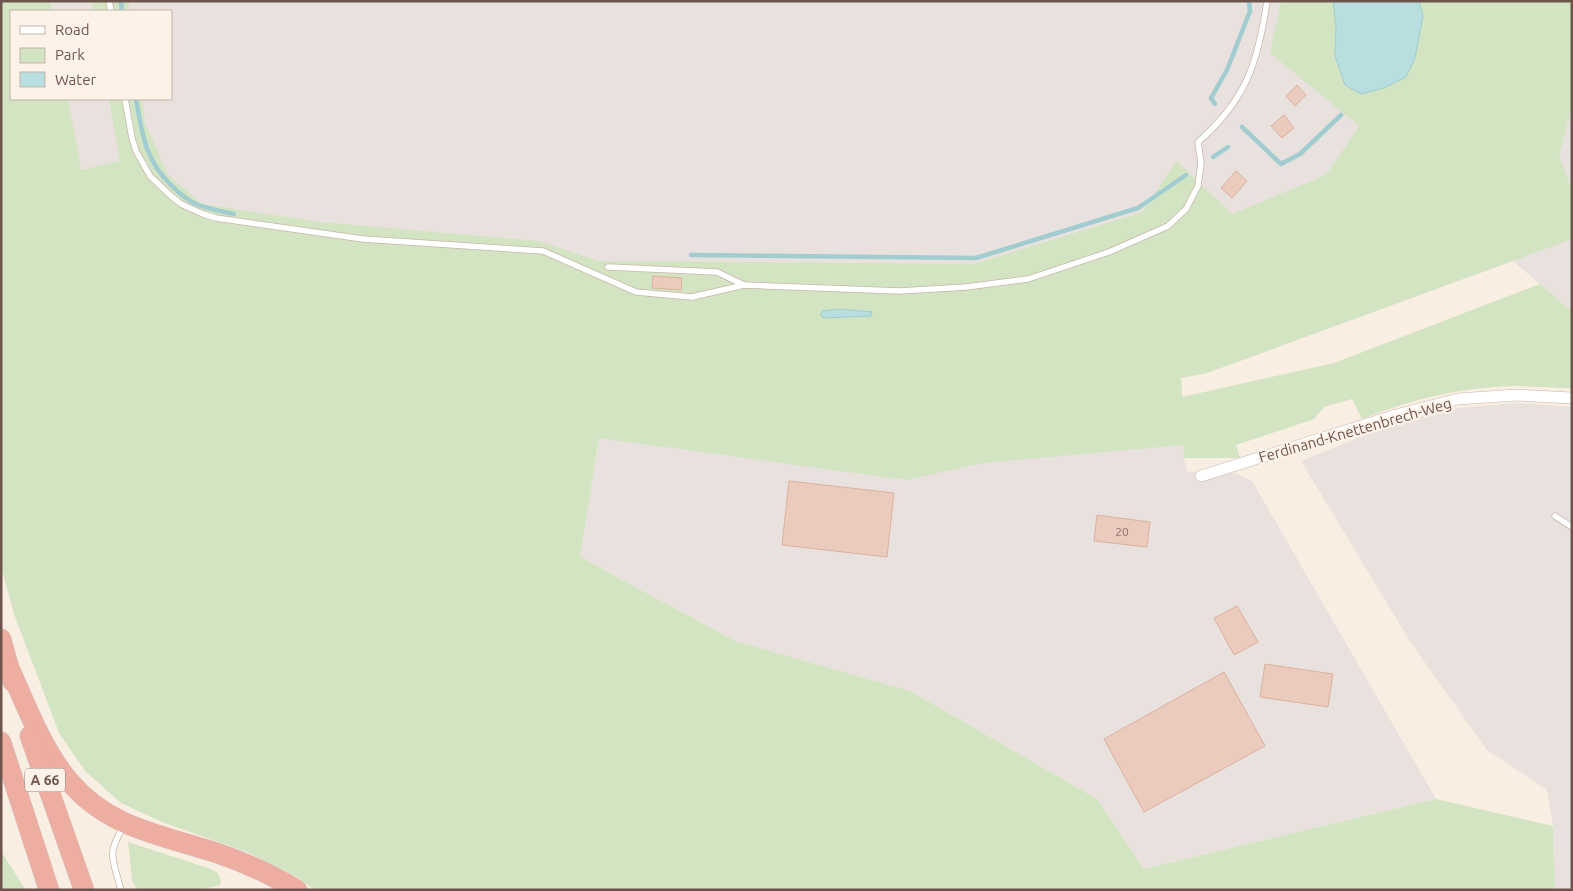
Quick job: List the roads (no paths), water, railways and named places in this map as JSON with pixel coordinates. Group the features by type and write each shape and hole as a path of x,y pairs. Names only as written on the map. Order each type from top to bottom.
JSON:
{"highway":[{"name":"A 66","path":"1,639 41,768 84,890"},
{"path":"10,670 58,768 88,800 107,815 125,824 219,854 282,881 297,890"},
{"name":"A 66","path":"1,742 49,890"},
{"path":"1,758 15,786"}],"street":[{"name":"Ferdinand-Knettenbrech-Weg","path":"1201,476 1396,415 1458,399 1516,395 1572,398"}],"lane":[{"path":"125,100 136,151 150,176 170,196 186,207 204,214 244,222 362,239 543,251 636,292 692,297 744,285 900,291 997,284 1028,280 1116,249 1168,226 1186,209 1198,186 1201,163 1198,142 1210,132 1231,108 1247,81 1260,44 1267,1"},
{"path":"608,267 717,272 744,285"},
{"path":"1555,516 1572,527"},
{"path":"121,890 112,855 117,837 125,824"}],"water":[{"path":"1333,1 1419,1 1423,16 1415,58 1406,77 1384,88 1361,94 1345,85 1335,56 1336,27"},
{"path":"839,309 872,312 871,316 823,318 821,315 822,311"}],"waterway":[{"path":"121,1 122,10"},
{"path":"1215,104 1211,98 1227,70 1250,11 1249,1"},
{"path":"136,100 146,146 156,167 163,176 180,194 193,202 234,214"},
{"path":"1242,127 1281,164 1300,154 1341,115"},
{"path":"1213,157 1228,147"},
{"path":"691,255 976,258 1138,208 1186,175"}]}
